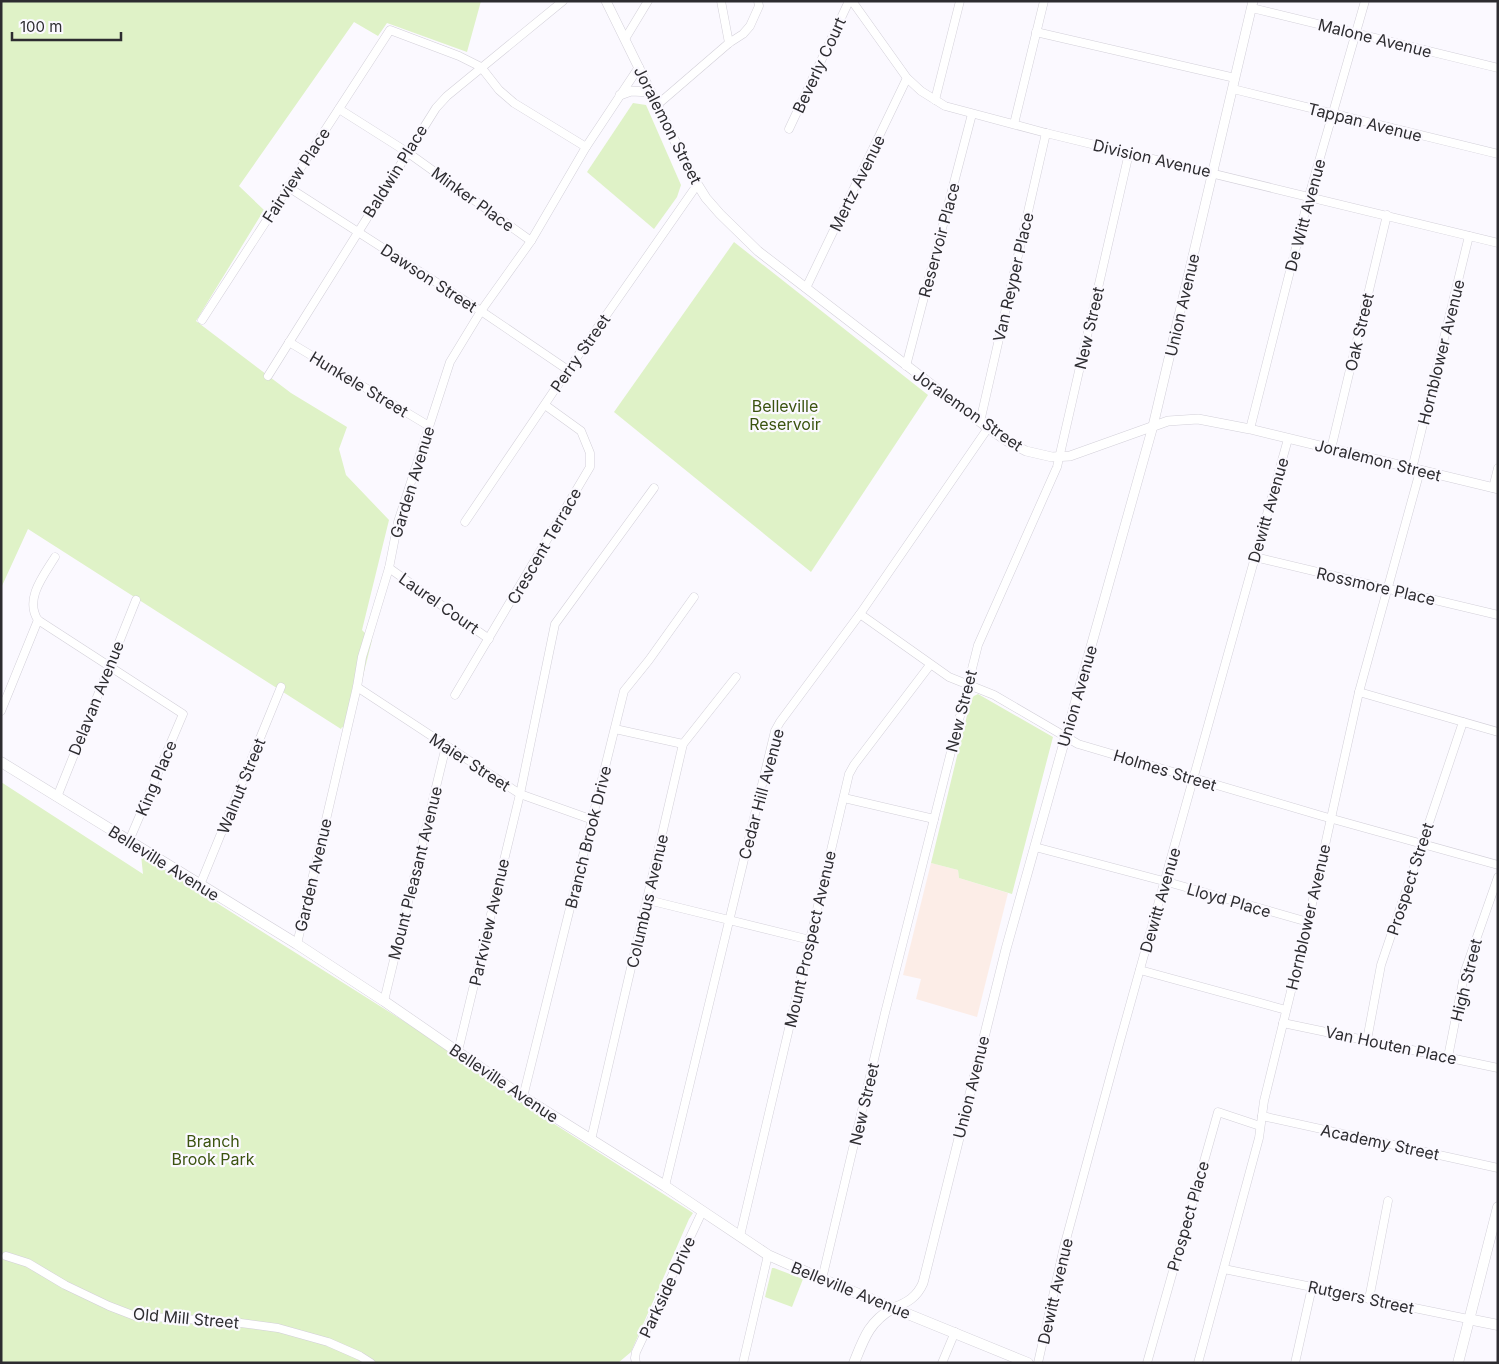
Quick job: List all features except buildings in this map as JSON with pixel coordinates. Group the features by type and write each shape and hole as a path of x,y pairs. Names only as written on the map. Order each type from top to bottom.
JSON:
{"main road":[{"name":"Belleville Avenue","path":"1,762 297,944 458,1051 523,1098 665,1186 768,1254 822,1279 1028,1363"},
{"path":"1458,1363 1498,1206"},
{"name":"Union Avenue","path":"854,1363 869,1328 878,1318 893,1308"},
{"name":"Rutgers Street","path":"1468,1319 1498,1325"}],"street":[{"name":"Baldwin Place","path":"268,376 357,231 441,101 563,1"},
{"name":"Joralemon Street","path":"606,1 697,185 720,214 758,251 906,366 1010,443 1026,451 1043,456 1059,457 1080,454 1176,419 1198,419 1332,449 1495,489"},
{"path":"625,39 648,1"},
{"path":"721,1 729,43"},
{"path":"657,105 729,43 743,34 750,26 759,6 758,1"},
{"name":"Division Avenue","path":"850,1 907,78 921,92 945,106 1046,133 1213,172 1498,243"},
{"name":"Beverly Court","path":"789,129 850,1"},
{"path":"936,100 960,1"},
{"path":"1014,124 1044,1"},
{"name":"De Witt Avenue","path":"1250,430 1309,196 1365,1"},
{"name":"Malone Avenue","path":"1253,5 1498,68"},
{"name":"Union Avenue","path":"893,1308 913,1298 923,1283 1006,949 1153,426 1253,5"},
{"name":"Fairview Place","path":"202,320 390,30 460,56 481,67"},
{"path":"1036,32 1235,78"},
{"path":"481,67 499,90 514,103 586,147"},
{"name":"Garden Avenue","path":"297,944 357,687 362,657 389,568 398,522 450,362 481,311 531,241 586,147 638,67"},
{"name":"Mertz Avenue","path":"806,288 907,78"},
{"name":"Tappan Avenue","path":"1233,89 1498,154"},
{"path":"620,96 631,91 651,92"},
{"name":"Minker Place","path":"339,109 407,152 531,241"},
{"name":"Reservoir Place","path":"906,366 972,114"},
{"name":"Van Reyper Place","path":"980,422 1046,133"},
{"name":"New Street","path":"822,1279 885,1013 978,645 1054,476 1129,153"},
{"name":"Perry Street","path":"465,522 697,185"},
{"name":"Dawson Street","path":"288,187 481,311 568,370"},
{"name":"Oak Street","path":"1332,449 1388,216"},
{"name":"Hornblower Avenue","path":"1198,1363 1260,1126 1264,1101 1308,922 1359,692 1388,589 1469,236"},
{"name":"Hunkele Street","path":"289,342 429,426"},
{"name":"Crescent Terrace","path":"455,695 587,472 591,462 590,453 581,431 545,405"},
{"name":"Cedar Hill Avenue","path":"665,1186 775,731 860,614 988,428"},
{"name":"Dewitt Avenue","path":"1038,1363 1064,1246 1288,439"},
{"path":"1495,489 1498,468"},
{"name":"Parkview Avenue","path":"458,1051 520,794 555,624 654,488"},
{"path":"55,557 38,586 34,597 33,610 38,620 110,666"},
{"name":"Rossmore Place","path":"1255,557 1498,615"},
{"name":"Laurel Court","path":"389,568 489,639"},
{"name":"Branch Brook Drive","path":"523,1098 624,691 649,660 694,597"},
{"name":"Delavan Avenue","path":"57,797 136,600"},
{"name":"Holmes Street","path":"860,614 949,678 994,695 1078,744 1421,845 1498,864"},
{"path":"1,711 38,620"},
{"name":"Mount Prospect Avenue","path":"740,1236 850,774 854,765 930,665"},
{"name":"King Place","path":"110,666 183,714 129,841"},
{"name":"Columbus Avenue","path":"591,1140 684,744 736,676"},
{"name":"Walnut Street","path":"200,885 281,687"},
{"name":"Maier Street","path":"357,687 520,794 592,820"},
{"path":"1359,692 1498,732"},
{"name":"Prospect Street","path":"1367,1040 1382,965 1463,722"},
{"path":"615,728 684,744"},
{"name":"Mount Pleasant Avenue","path":"384,1001 446,746"},
{"path":"844,798 934,819"},
{"name":"Lloyd Place","path":"1035,847 1165,881 1308,922"},
{"name":"High Street","path":"1448,1057 1465,971 1498,877"},
{"path":"648,900 810,940"},
{"path":"1140,970 1286,1010"},
{"name":"Van Houten Place","path":"1283,1023 1498,1068"},
{"name":"Prospect Place","path":"1147,1363 1218,1112 1260,1126"},
{"name":"Academy Street","path":"1262,1116 1498,1168"},
{"path":"1369,1299 1388,1201"},
{"name":"Parkside Drive","path":"636,1363 636,1352 702,1212"},
{"path":"743,1363 768,1254"},
{"name":"Old Mill Street","path":"6,1256 28,1262 65,1285 121,1312 135,1316 233,1322 278,1328 328,1342 371,1363"},
{"name":"Rutgers Street","path":"1224,1269 1468,1319"},
{"path":"1295,1363 1312,1287"},
{"path":"942,1363 954,1332"}],"shaded area":[{"path":"931,863 958,870 959,878 1008,893 977,1017 916,999 921,979 903,975"}],"green space":[{"path":"1,1 481,1 467,52 387,23 378,36 354,22 239,186 264,210 196,321 291,393 347,427 339,449 346,475 389,520 362,630 372,640 349,732 342,727 341,729 28,529 1,588"},
{"path":"633,103 646,105 681,185 677,197 654,229 587,172"},
{"name":"Belleville Reservoir","path":"734,242 928,395 811,572 614,412"},
{"path":"978,694 1053,737 1012,894 959,878 958,870 931,863 971,699"},
{"name":"Branch Brook Park","path":"1,782 143,874 141,855 421,1032 534,1111 693,1213 631,1352 618,1363 1,1363"},
{"path":"772,1268 803,1279 792,1307 765,1297"}]}
